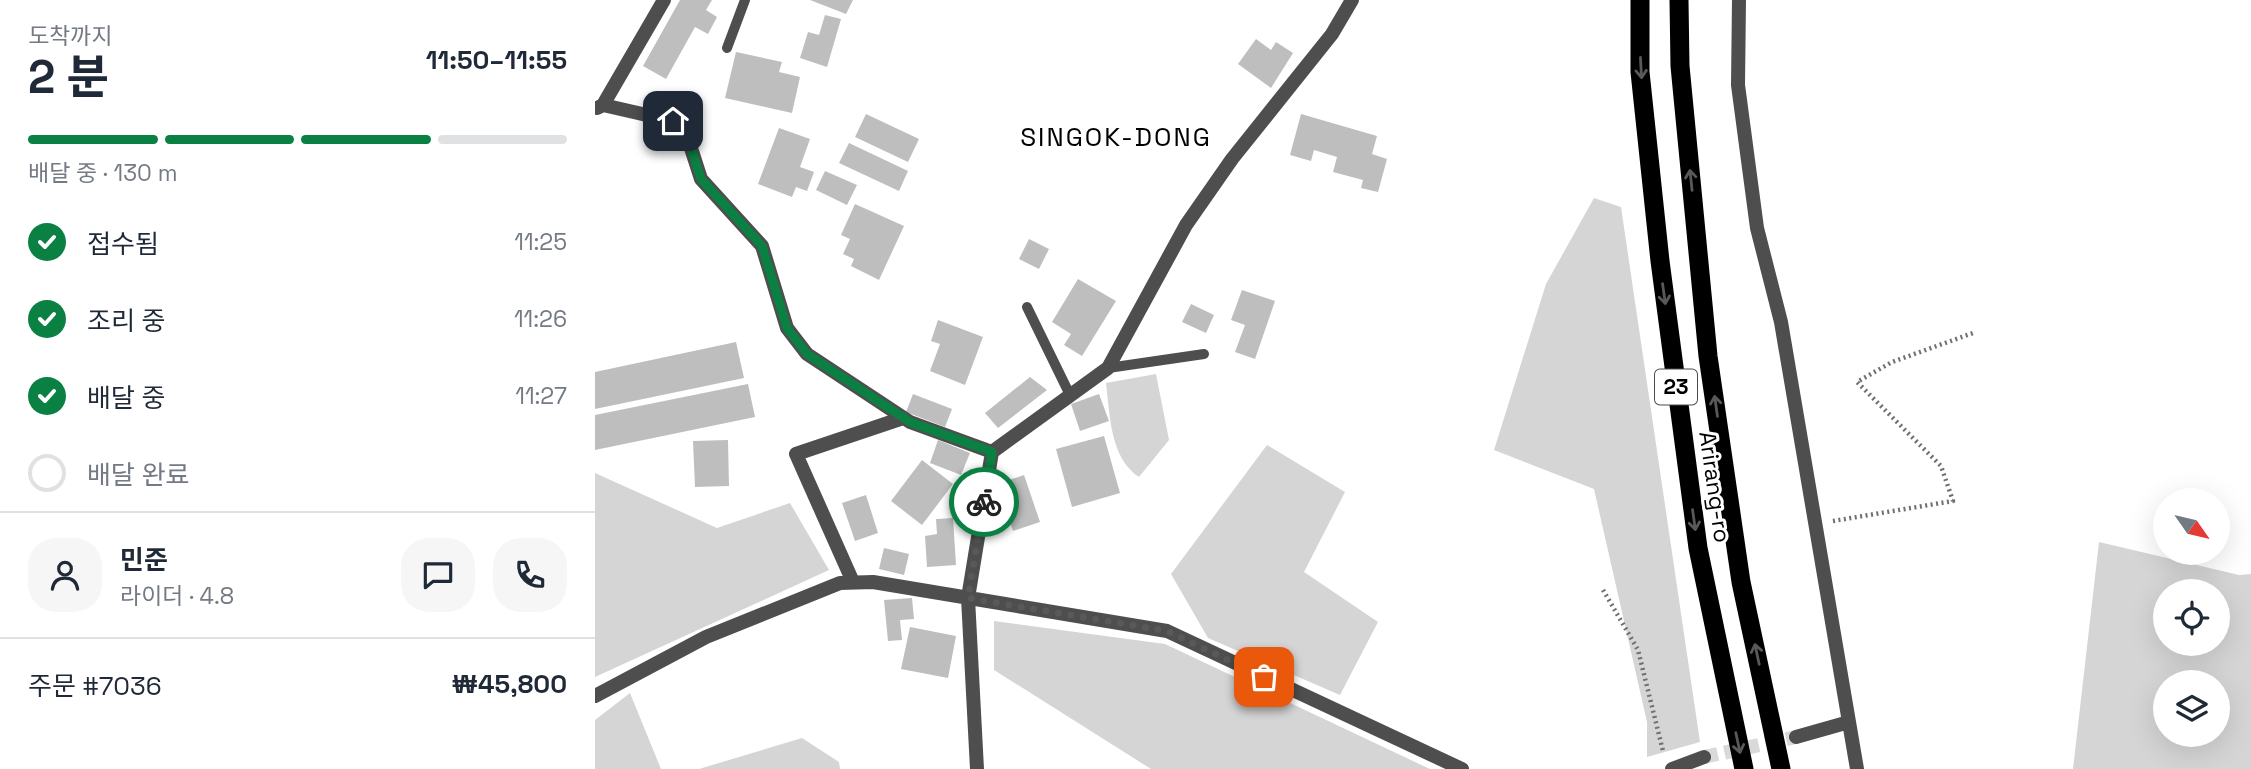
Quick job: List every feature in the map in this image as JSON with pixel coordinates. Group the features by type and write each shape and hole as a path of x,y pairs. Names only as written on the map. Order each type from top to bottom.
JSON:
{"highway":[{"name":"Arirang-ro","path":"1640,0 1640,72 1660,261 1698,548 1744,769"},
{"name":"Arirang-ro","path":"1679,0 1680,66 1709,356 1741,582 1781,769"}],"street":[{"path":"664,0 599,107 673,121 690,145 701,179 762,246 787,328 807,354 903,418 992,452"},
{"path":"977,769 968,598 992,452 1108,368 1186,225 1232,159 1332,34 1352,0"},
{"path":"1739,0 1738,85 1757,228 1781,322 1857,769"},
{"path":"853,582 796,454 903,418"},
{"path":"595,696 706,637 840,583 873,582 1167,631 1462,769"},
{"path":"1796,737 1849,722"},
{"path":"1668,762 1704,757"}],"lane":[{"path":"727,48 745,0"},
{"path":"1027,307 1070,396"},
{"path":"1108,368 1204,354"}],"path":[{"path":"1815,524 1953,501 1941,466 1857,382 1892,362 1973,333"},
{"path":"1603,590 1638,650 1668,762"}],"shaded area":[{"path":"1594,198 1621,207 1700,742 1647,757 1647,722 1594,489 1494,450 1546,284"},
{"path":"1156,374 1169,440 1139,477 1129,469 1117,447 1106,383"},
{"path":"1267,445 1345,492 1304,572 1378,622 1340,695 1208,638 1171,574"},
{"path":"595,473 717,528 790,503 829,570 595,677"},
{"path":"2099,542 2153,555 2153,565 2197,565 2239,575 2251,574 2251,769 2073,769"},
{"path":"994,621 1165,644 1430,769 1151,769 994,670"},
{"path":"630,693 661,769 595,769 595,720"},
{"path":"802,738 839,762 840,769 699,769"}],"building":[{"path":"680,0 712,0 706,10 717,17 708,34 695,27 666,79 643,66"},
{"path":"810,0 853,0 846,14"},
{"path":"825,15 841,19 827,67 800,58 808,32 819,35"},
{"path":"1256,39 1271,50 1276,42 1293,53 1271,88 1238,64"},
{"path":"736,52 782,62 779,72 800,77 792,113 725,98"},
{"path":"866,114 919,139 908,162 855,137"},
{"path":"1301,114 1377,136 1372,154 1387,159 1378,192 1361,188 1363,180 1333,172 1337,157 1314,150 1311,161 1290,155"},
{"path":"779,128 810,139 800,167 814,172 807,191 796,187 792,197 758,184"},
{"path":"849,143 908,171 899,191 839,163"},
{"path":"825,171 857,185 847,205 816,190"},
{"path":"855,204 904,226 879,280 851,266 854,259 843,254 850,239 841,235"},
{"path":"1029,239 1049,249 1039,269 1019,259"},
{"path":"1078,279 1116,301 1082,356 1064,345 1071,334 1052,322"},
{"path":"1242,290 1275,301 1255,359 1235,352 1245,325 1231,320"},
{"path":"1191,304 1214,315 1206,333 1182,322"},
{"path":"938,320 983,337 965,385 930,371 940,344 931,341"},
{"path":"736,342 744,378 595,409 595,372"},
{"path":"1030,377 1047,390 998,428 985,413"},
{"path":"748,384 755,417 595,450 595,415"},
{"path":"913,394 952,409 945,427 906,412"},
{"path":"1099,394 1109,421 1080,431 1071,404"},
{"path":"1104,436 1120,493 1072,507 1056,449"},
{"path":"728,440 729,486 695,487 693,441"},
{"path":"938,440 970,453 961,475 930,463"},
{"path":"922,460 953,484 922,525 891,501"},
{"path":"1024,475 1040,522 1013,531 997,484"},
{"path":"866,495 878,533 855,541 842,503"},
{"path":"953,518 956,565 927,567 925,536 937,534 936,519"},
{"path":"884,548 909,554 904,575 879,569"},
{"path":"912,598 914,619 900,620 902,640 888,641 884,600"},
{"path":"910,627 956,636 948,678 901,669"}],"tunnel":[{"path":"1704,757 1796,737"}],"way so far":[{"path":"984,502 968,598 1167,631 1264,677"}],"district":[{"name":"SINGOK-DONG","path":"1116,137"}],"route":[{"path":"673,121 690,145 701,179 762,246 787,328 807,354 910,422 992,452 984,502"}]}
